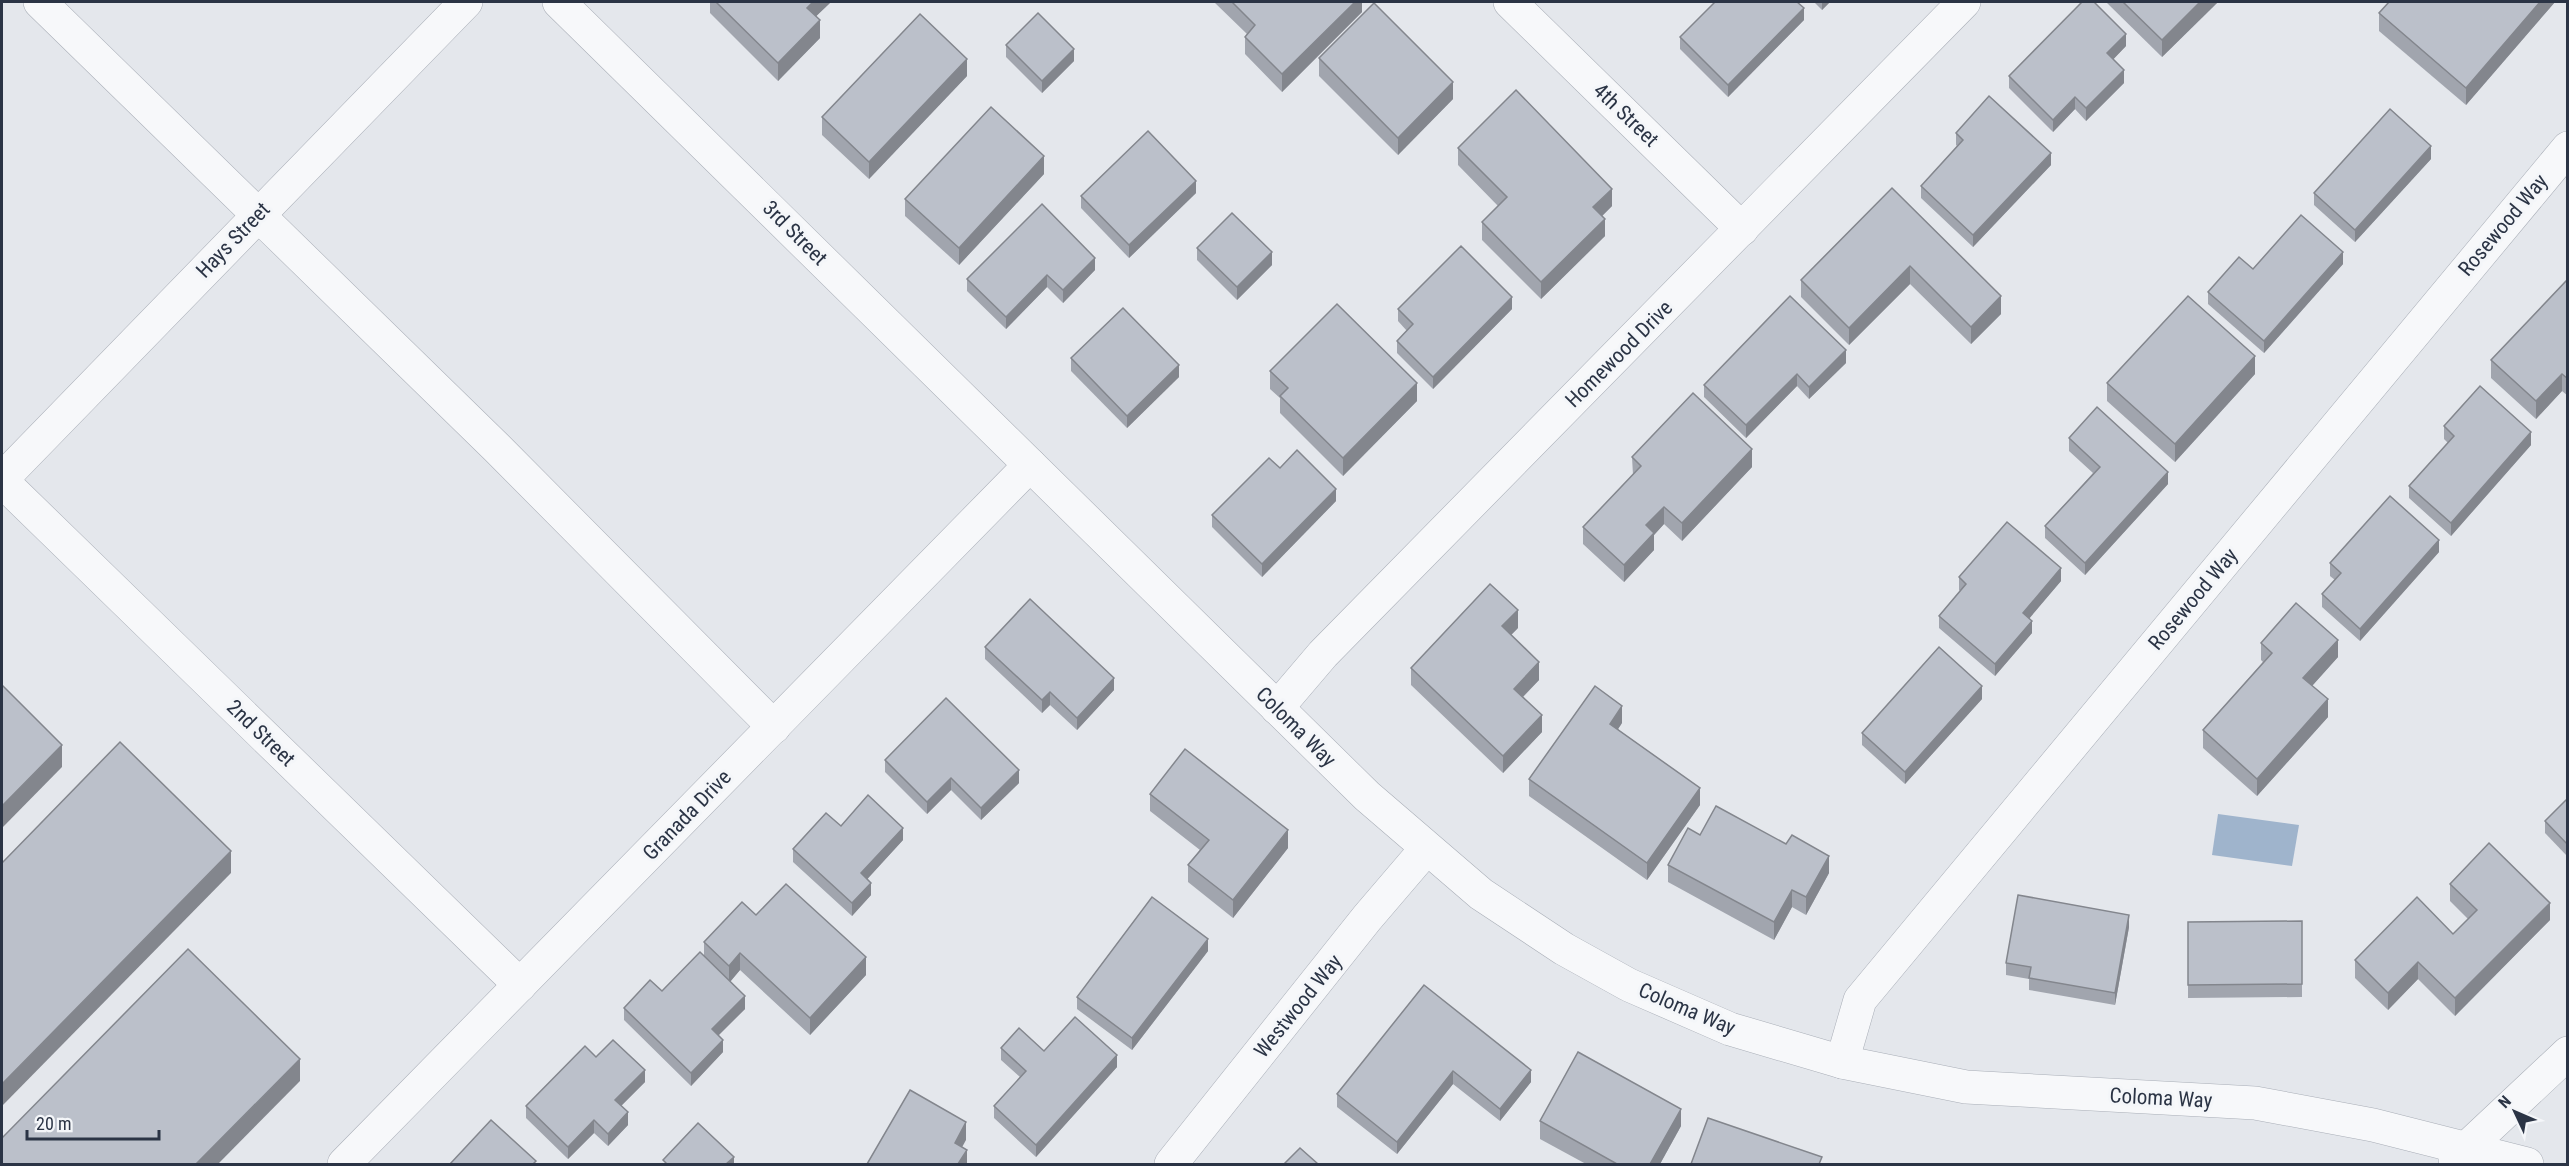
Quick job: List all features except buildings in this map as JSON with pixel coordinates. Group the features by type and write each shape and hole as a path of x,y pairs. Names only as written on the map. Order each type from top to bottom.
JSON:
{"street":[{"path":"40,2 497,448 774,727"},
{"name":"Hays Street","path":"2,480 466,2"},
{"name":"3rd Street","path":"559,2 1030,465"},
{"name":"4th Street","path":"1510,2 1742,229"},
{"name":"Homewood Drive","path":"1277,708 1323,654 1964,2"},
{"name":"Rosewood Way","path":"1842,1062 1860,1000 2568,147"},
{"name":"Coloma Way","path":"1030,465 1367,796 1426,849 1481,894 1564,949 1629,984 1730,1029 1842,1062 1966,1087 2255,1103 2373,1125 2459,1156 2527,1164"},
{"name":"Granada Drive","path":"344,1164 1030,465"},
{"name":"2nd Street","path":"2,480 520,985"},
{"name":"Westwood Way","path":"1171,1164 1367,918 1426,849"},
{"path":"2459,1156 2568,1053"}],"water":[{"path":"2218,814 2299,825 2292,866 2212,855"}]}
